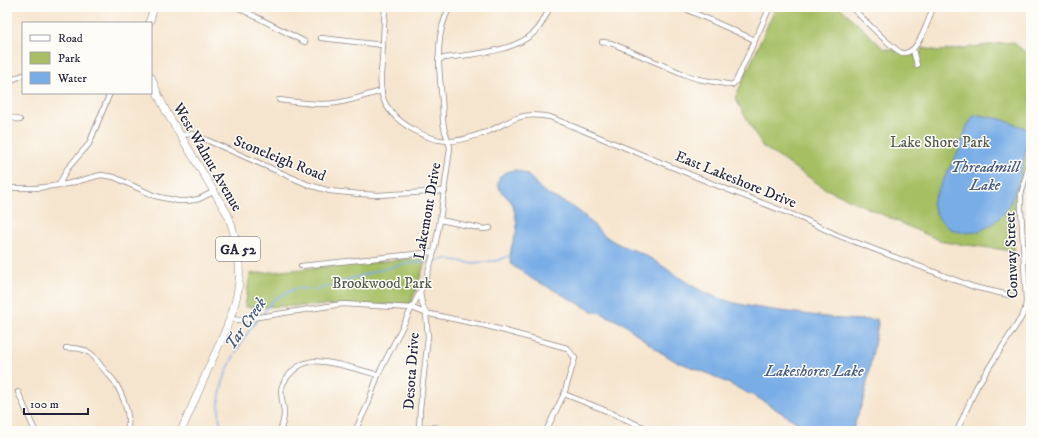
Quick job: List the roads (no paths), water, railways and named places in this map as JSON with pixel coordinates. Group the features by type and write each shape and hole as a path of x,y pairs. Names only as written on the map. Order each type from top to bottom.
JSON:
{"main road":[{"path":"149,22 154,7"},
{"name":"West Walnut Avenue","path":"152,80 160,99 180,135 215,190 228,215 235,233 240,267 239,287 231,319 181,431"}],"street":[{"path":"237,7 305,42"},
{"path":"385,7 382,91 387,107 408,127 429,136 449,141"},
{"name":"Lakemont Drive","path":"355,431 368,404 378,375 425,282 434,252 445,191 450,148 444,127 438,59 441,30 450,7"},
{"path":"438,59 499,50 520,42 528,38 536,31 550,7"},
{"path":"681,7 755,40"},
{"path":"602,42 611,43 686,75 732,85 736,81 770,7"},
{"path":"852,7 889,43 902,53 913,50 919,42 933,7"},
{"path":"321,38 383,45"},
{"path":"913,50 916,65"},
{"path":"7,82 22,75"},
{"path":"279,100 305,103 335,103 382,91"},
{"path":"59,185 68,169 89,144 110,94"},
{"name":"East Lakeshore Drive","path":"449,141 456,141 492,130 518,117 540,115 550,117 716,186 801,218 850,240 974,287 1013,296"},
{"path":"7,116 20,120"},
{"name":"Stoneleigh Road","path":"180,135 193,134 309,186 330,191 378,195 445,191"},
{"name":"Conway Street","path":"957,431 977,386 1025,310 1026,301 1021,195 1031,156"},
{"path":"7,188 37,188 67,184 101,175 114,177 155,196 183,202 199,199 215,190"},
{"path":"440,220 484,229 490,228"},
{"path":"301,266 434,252"},
{"name":"Desota Drive","path":"419,429 428,337 426,314 422,304 420,292"},
{"path":"231,319 240,320 342,304 412,308 426,314 487,326 567,348 575,358 564,394 546,431"},
{"path":"66,348 89,352 96,358 114,381 122,396 126,408 129,421 127,431"},
{"path":"280,431 284,412 282,386 291,373 301,365 310,361 319,362 355,368 378,375"},
{"path":"18,392 35,431"},
{"path":"564,394 652,431"},
{"path":"419,429 435,427 448,431"}],"water":[{"name":"Threadmill Lake","path":"978,115 1001,119 1028,129 1028,133 1021,173 1012,199 997,220 986,228 968,233 956,231 947,227 937,216 932,202 959,150 967,126 974,116"},
{"name":"Lakeshores Lake","path":"516,170 528,175 546,193 578,210 611,240 645,255 695,287 714,296 727,301 765,309 840,319 877,319 878,324 864,398 852,431 810,431 760,399 707,373 675,361 657,350 624,324 601,313 592,311 534,280 512,265 510,255 516,232 517,221 513,205 502,192 498,186 498,183 502,175"}],"waterway":[{"name":"Tar Creek","path":"261,316 274,299 297,288 316,290 369,273 404,264 448,259 470,263 496,261 509,256"},
{"name":"Tar Creek","path":"221,431 219,412 222,385 237,349 258,319"}],"park label":[{"name":"Lake Shore Park","path":"940,142"},
{"name":"Brookwood Park","path":"382,283"}]}
